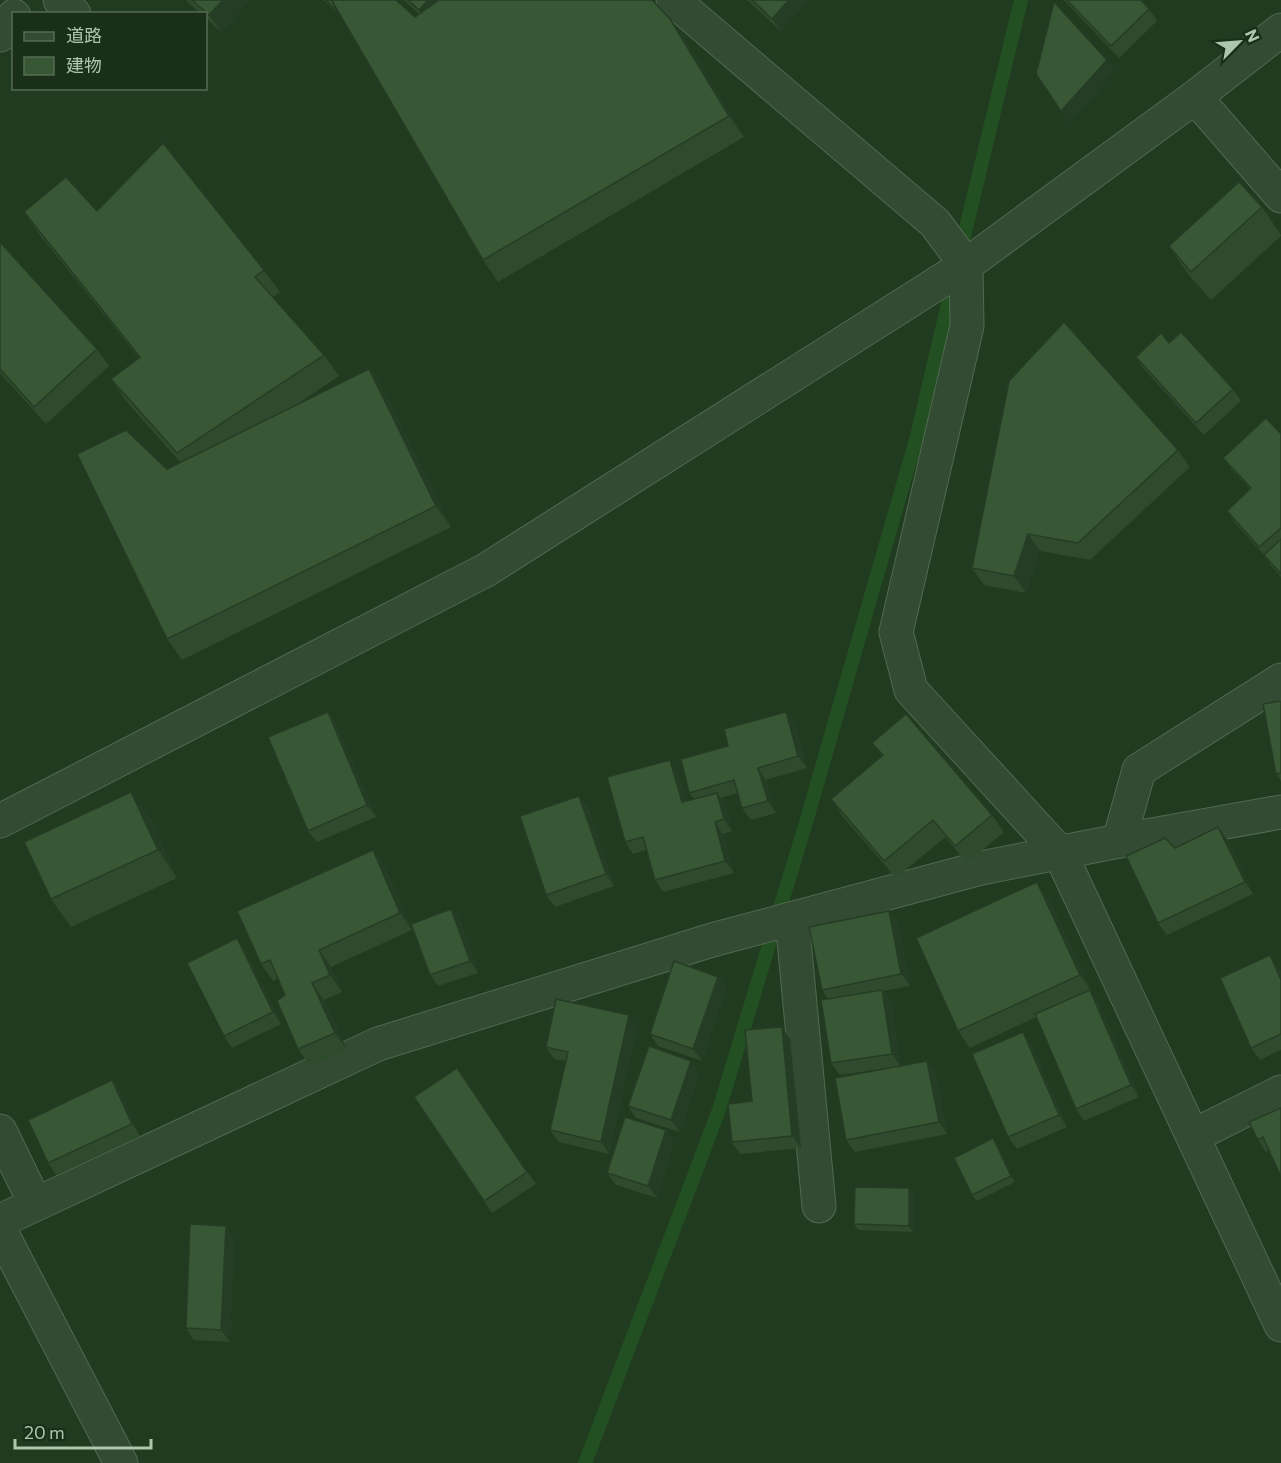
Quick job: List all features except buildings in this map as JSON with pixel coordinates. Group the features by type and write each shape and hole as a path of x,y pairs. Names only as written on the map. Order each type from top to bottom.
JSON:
{"street":[{"path":"60,0 72,12"},
{"path":"673,0 935,223 966,265 967,326 896,632 911,690 1060,853 1281,1325"},
{"path":"0,35 12,18"},
{"path":"0,820 486,570 966,265 1195,97 1281,30"},
{"path":"1195,97 1281,196"},
{"path":"1119,841 1139,770 1281,680"},
{"path":"0,1221 378,1044 712,940 981,868 1281,812"},
{"path":"792,919 819,1206"},
{"path":"1193,1136 1281,1092"},
{"path":"0,1131 35,1203"},
{"path":"0,1230 121,1463"}],"waterway":[{"path":"960,253 1021,0"},
{"path":"585,1463 719,1110 807,819 917,436 954,278"}]}
